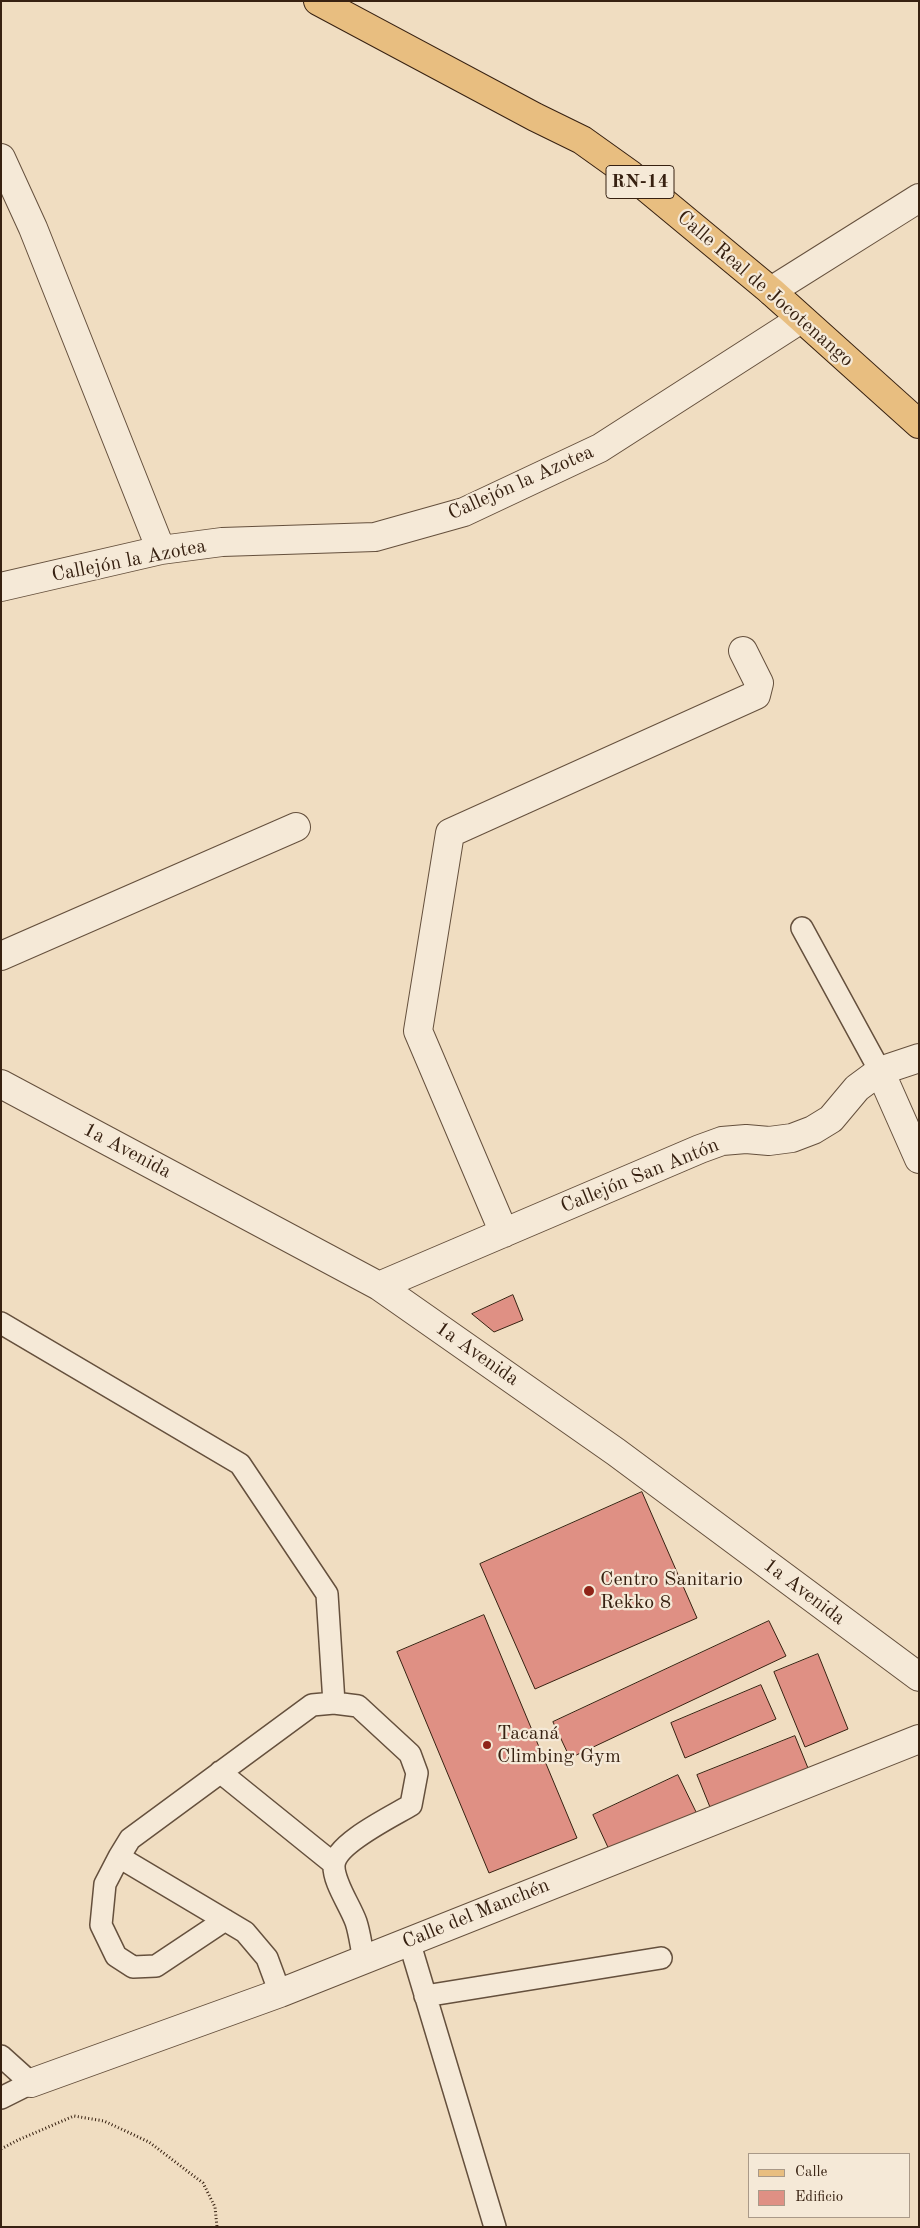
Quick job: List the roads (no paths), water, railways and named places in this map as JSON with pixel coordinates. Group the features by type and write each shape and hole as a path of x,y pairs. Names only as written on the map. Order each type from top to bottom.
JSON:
{"main road":[{"name":"Calle Real de Jocotenango","path":"318,1 582,140 631,175 771,291 919,424"}],"street":[{"path":"1,158 33,228 161,550"},
{"path":"771,291 919,198"},
{"name":"Callejón la Azotea","path":"1,587 161,550 222,542 375,538 464,512 600,448 801,319"},
{"path":"504,1233 418,1031 450,833 756,695 759,683 743,650"},
{"path":"1,956 296,827"},
{"name":"Callejón San Antón","path":"380,1286 708,1146 722,1141 746,1139 769,1141 792,1138 813,1130 831,1119 857,1088 880,1072 919,1058"},
{"path":"880,1072 919,1159"},
{"name":"1a Avenida","path":"1,1084 380,1286 616,1452 919,1678"},
{"name":"Calle del Manchén","path":"31,2083 280,1993 919,1739"}],"lane":[{"path":"802,928 880,1072"},
{"path":"1,1323 240,1464 327,1594 334,1703"},
{"path":"225,1920 156,1966 133,1967 116,1956 101,1925 105,1884 130,1839 312,1705 334,1703 358,1706 410,1754 417,1773 411,1805 350,1842 340,1852 334,1864"},
{"path":"220,1772 334,1864 339,1884 356,1922 364,1959"},
{"path":"119,1857 245,1932 267,1958 280,1993"},
{"path":"409,1941 495,2227"},
{"path":"425,1996 662,1958"},
{"path":"1,2056 31,2083 1,2098"}],"place":[{"name":"Centro Sanitario Rekko 8","path":"589,1591"},
{"name":"Tacaná Climbing Gym","path":"487,1745"}]}
